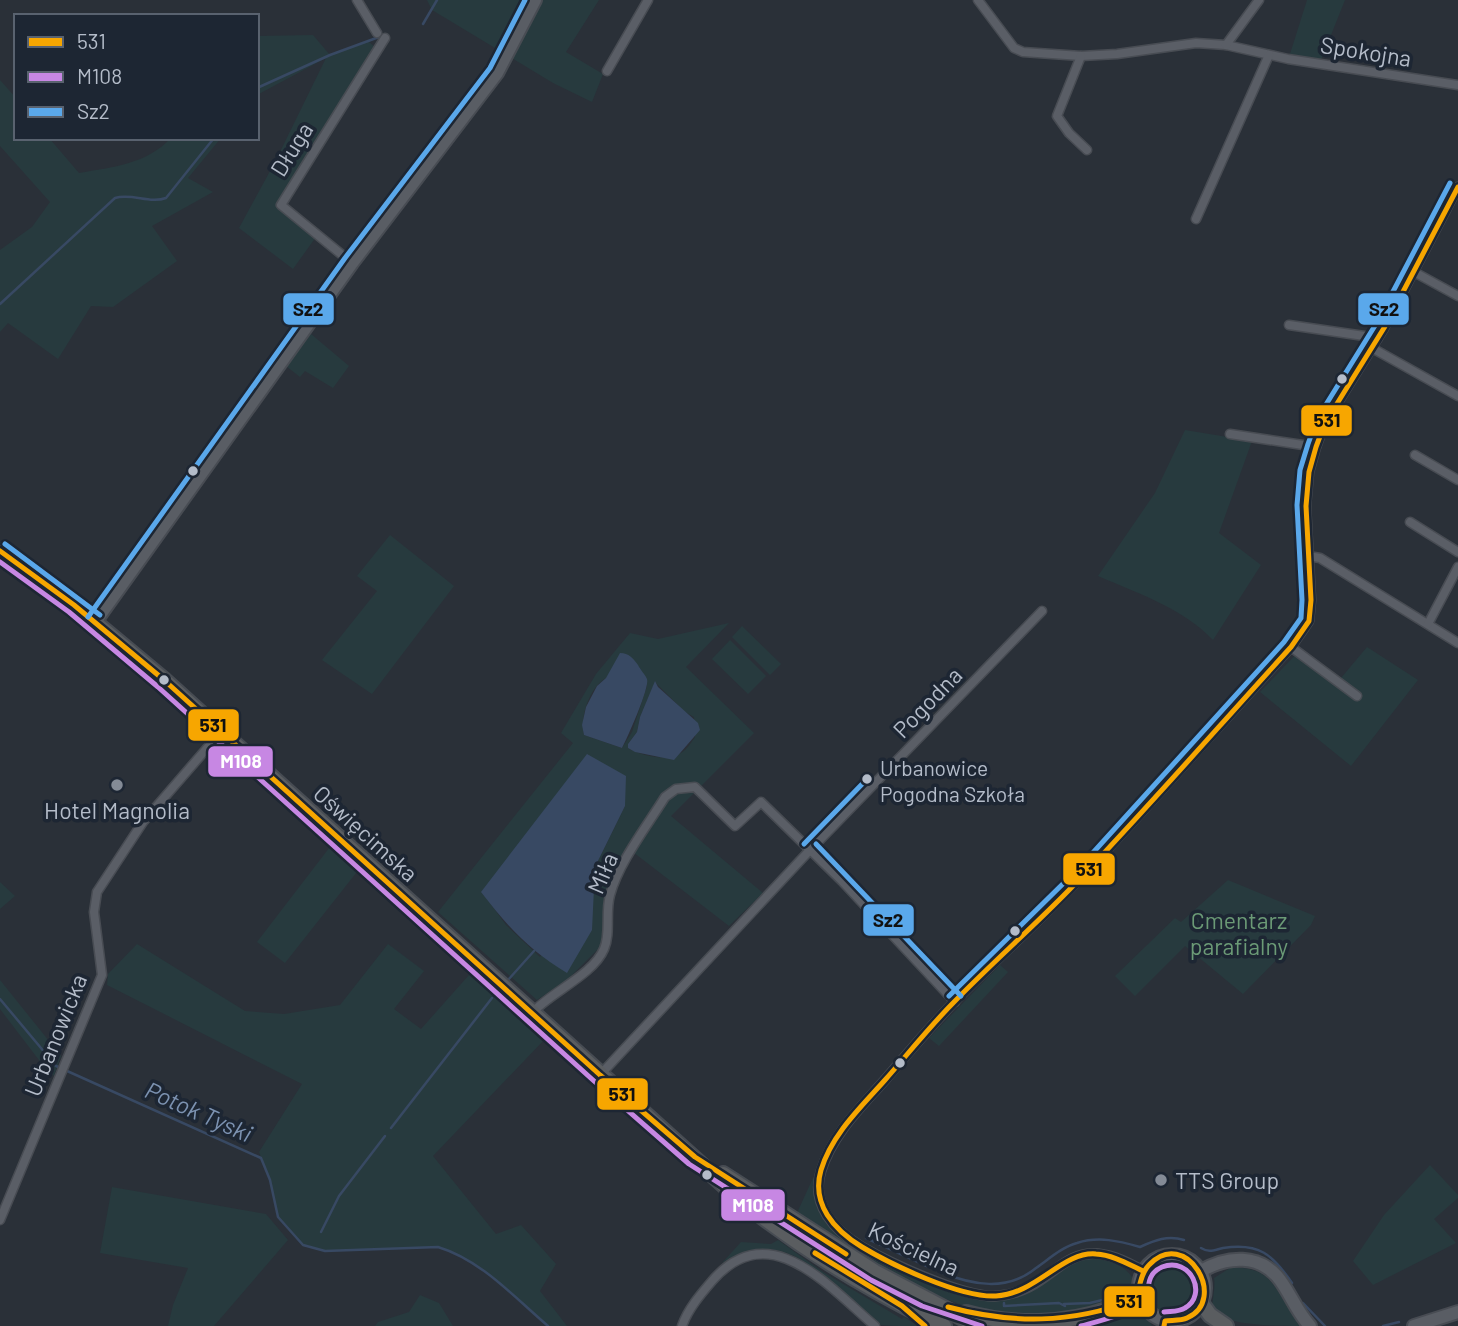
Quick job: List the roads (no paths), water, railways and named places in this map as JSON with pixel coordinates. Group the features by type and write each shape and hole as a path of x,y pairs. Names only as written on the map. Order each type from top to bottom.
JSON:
{"highway":[{"name":"Oświęcimska","path":"0,551 95,622 221,732 737,1197 773,1225 902,1306"},
{"name":"Oświęcimska","path":"695,1157 840,1251 925,1298"},
{"path":"925,1298 976,1317 1016,1323 1038,1323 1061,1322 1094,1314 1130,1301 1139,1294"},
{"path":"925,1298 978,1326"},
{"path":"1202,1304 1210,1315 1226,1326"},
{"path":"902,1306 925,1326"},
{"path":"902,1306 944,1326"}],"street":[{"name":"Długa","path":"352,262 281,205 381,35 357,0"},
{"path":"95,622 352,262 497,73 535,0"},
{"path":"607,71 648,0"},
{"name":"Spokojna","path":"978,0 1014,48 1032,54 1081,56 1142,52 1196,43 1226,45 1269,55 1458,85"},
{"path":"1226,45 1259,0"},
{"path":"1196,219 1269,55"},
{"path":"1081,56 1057,116 1069,133 1087,150"},
{"name":"Kościelna","path":"1143,1271 1118,1257 1087,1254 1068,1260 1023,1290 1004,1295 981,1296 960,1291 873,1253 848,1238 829,1220 820,1201 821,1169 845,1125 955,1002 1086,873 1291,647 1309,621 1311,600 1306,506 1309,472 1316,447 1332,411 1378,338 1458,187"},
{"path":"1414,272 1458,296"},
{"path":"1289,325 1378,338"},
{"path":"1372,348 1458,396"},
{"path":"1230,434 1316,447"},
{"path":"1415,455 1458,480"},
{"path":"1410,522 1458,552"},
{"path":"1308,556 1320,558 1458,643"},
{"path":"1428,624 1458,567"},
{"name":"Pogodna","path":"600,1075 810,850 1042,611"},
{"path":"1291,647 1357,696"},
{"name":"Urbanowicka","path":"0,1220 102,975 94,912 97,892 143,822 221,732"},
{"name":"Miła","path":"532,1013 546,999 589,967 602,953 607,936 610,895 618,874 665,797 676,789 695,787 735,826 761,802 810,850"},
{"path":"810,850 955,1002"},
{"path":"682,1326 696,1300 721,1272 752,1254 768,1253 782,1256 806,1269 875,1326"},
{"path":"1172,1255 1189,1259 1201,1271 1206,1287 1202,1304 1190,1316 1165,1323 1151,1314 1141,1302 1139,1286 1143,1271 1156,1259 1172,1255"},
{"path":"1201,1271 1225,1260 1237,1259 1262,1265 1282,1282 1310,1326"},
{"path":"1414,1326 1458,1312"}],"water":[{"path":"620,653 632,658 647,679 642,702 622,748 584,735 582,725 586,707 597,686 606,678"},
{"path":"655,681 658,687 698,723 700,730 674,760 635,752 628,748 637,732 640,717"},
{"path":"587,754 626,776 625,806 595,867 592,930 567,973 520,937 481,892"}],"waterway":[{"path":"423,24 437,0"},
{"path":"259,87 330,55 379,37"},
{"path":"0,304 115,198 166,198 212,140"},
{"path":"508,980 534,951"},
{"path":"391,1128 492,998"},
{"name":"Potok Tyski","path":"0,999 56,1066 261,1158 270,1180 278,1217 303,1245 325,1251 438,1247 483,1270 548,1326"},
{"path":"321,1232 339,1196 385,1136"},
{"path":"866,1238 929,1267"},
{"path":"940,1272 977,1283 1001,1283 1025,1276 1061,1250 1085,1241 1109,1240 1140,1247 1162,1239 1184,1240"},
{"path":"1201,1248 1209,1251 1236,1247 1256,1249 1271,1258 1292,1283"},
{"path":"1064,1304 1090,1303 1123,1295"},
{"path":"1004,1303 1004,1306 1059,1303 1065,1306"},
{"path":"1303,1303 1325,1326"},
{"path":"1383,1326 1399,1322"}],"place":[{"name":"Urbanowice Pogodna Szkoła","path":"867,779"},
{"name":"Hotel Magnolia","path":"117,785"},
{"name":"TTS Group","path":"1161,1180"}],"park label":[{"name":"Cmentarz parafialny","path":"1239,933"}]}
